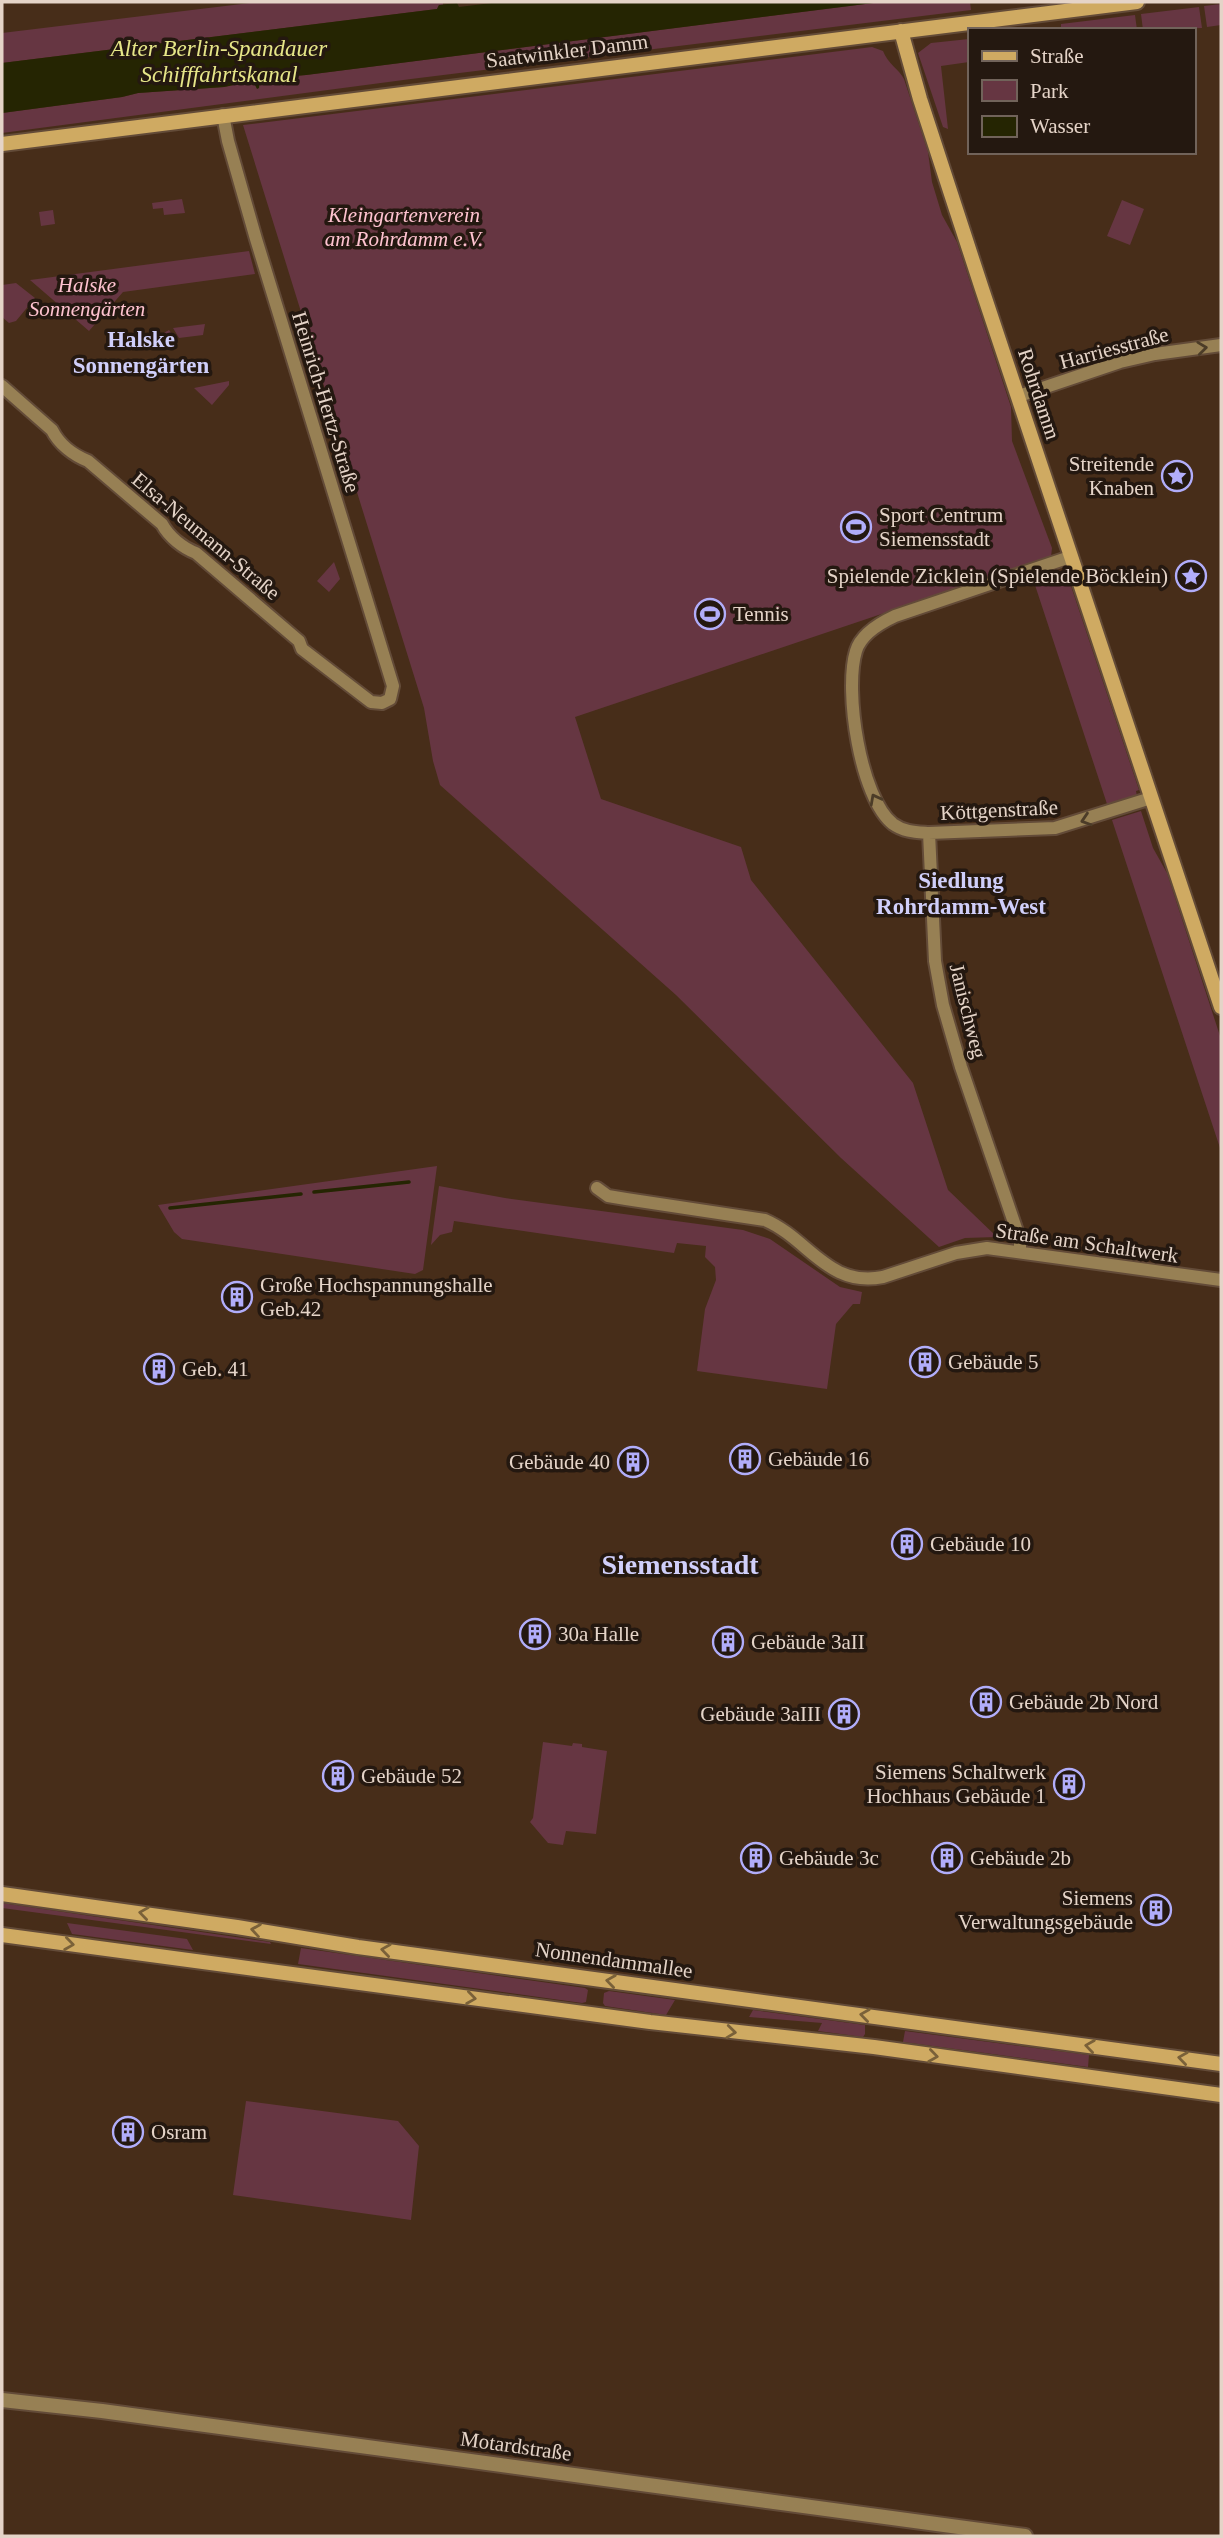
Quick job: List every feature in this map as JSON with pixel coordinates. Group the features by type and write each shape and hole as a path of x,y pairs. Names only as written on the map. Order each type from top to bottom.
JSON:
{"main road":[{"name":"Saatwinkler Damm","path":"2,144 1138,2"},
{"name":"Rohrdamm","path":"901,31 920,99 1070,557 1151,798 1216,976 1221,1007"},
{"name":"Nonnendammallee","path":"2,1894 372,1948 1221,2063"},
{"path":"2,1935 1221,2095"}],"street":[{"name":"Heinrich-Hertz-Straße","path":"223,115 251,224 393,685 390,699"},
{"name":"Harriesstraße","path":"1018,396 1119,362 1221,345"},
{"name":"Elsa-Neumann-Straße","path":"2,386 52,430 57,439 78,457 88,461 162,524 166,532 196,553 299,641 302,649 371,702 382,703 390,699"},
{"path":"929,833 910,832 892,823 876,804 867,782 855,726 853,687 856,651 860,643 877,626 895,616 1070,557"},
{"name":"Köttgenstraße","path":"929,833 1055,828 1151,798"},
{"name":"Janischweg","path":"929,833 935,961 941,994 961,1067 1020,1240 1020,1251"},
{"name":"Straße am Schaltwerk","path":"597,1188 608,1196 765,1220 776,1225 828,1267 850,1278 883,1278 974,1249 1020,1251 1221,1280"},
{"name":"Motardstraße","path":"2,2400 102,2411 1025,2536"}],"green space":[{"path":"259,2 443,2 443,5 439,5 437,9 2,63 2,33"},
{"path":"881,2 970,2 971,10 2,133 2,113 138,93 224,87 253,81 258,88 260,79"},
{"path":"1221,4 1221,25 1207,27 1204,6"},
{"path":"1199,7 1202,28 1143,28 1141,14"},
{"path":"1135,15 1137,28 1061,28 1061,24"},
{"path":"968,39 968,62 941,66 948,129 943,127 918,53 931,43"},
{"name":"Kleingartenverein am Rohrdamm e.V.","path":"872,47 883,51 904,79 928,152 932,182 942,215 957,242 1011,407 1012,441 1052,548 1051,557 575,717 601,799 741,847 751,880 913,1083 948,1190 997,1237 965,1238 939,1247 841,1158 676,995 440,785 424,708 243,125"},
{"path":"182,199 185,213 164,215 163,208 153,209 152,203"},
{"path":"1122,200 1144,209 1130,245 1107,236"},
{"path":"53,210 55,224 41,226 39,212"},
{"name":"Halske Sonnengärten","path":"249,251 255,274 123,292 89,331 30,280"},
{"path":"16,283 35,298 16,321 9,323 2,317 2,285"},
{"path":"205,324 203,335 179,338 173,328"},
{"path":"169,330 176,339 166,350 153,339"},
{"path":"229,381 229,385 212,405 194,388"},
{"path":"334,562 340,579 329,592 317,581"},
{"path":"1058,570 1067,574 1139,790 1136,791 1137,796 1108,807 1033,579"},
{"path":"1141,811 1153,848 1167,873 1221,1039 1221,1151 1112,820"},
{"path":"437,1166 423,1270 415,1274 182,1239 174,1232 158,1205"},
{"path":"439,1186 505,1198 743,1230 770,1239 840,1287 862,1292 860,1304 853,1304 836,1324 827,1389 697,1371 705,1309 716,1280 715,1267 705,1257 706,1246 677,1243 674,1253 454,1221 452,1232 440,1235 431,1245"},
{"path":"543,1742 572,1746 573,1743 582,1744 582,1747 607,1751 596,1834 566,1831 563,1845 548,1843 530,1822 533,1818"},
{"path":"2,1903 270,1942 271,1944 2,1908"},
{"path":"67,1923 187,1939 193,1950 72,1934"},
{"path":"301,1948 585,1988 588,1990 586,2002 298,1964"},
{"path":"609,1991 675,2000 666,2015 605,2006 604,1993"},
{"path":"753,2010 865,2025 865,2034 863,2037 818,2031 822,2023 749,2017"},
{"path":"905,2031 1089,2055 1088,2067 903,2042"},
{"path":"246,2101 398,2121 419,2146 411,2220 233,2195"}],"water":[{"name":"Alter Berlin-Spandauer Schifffahrtskanal","path":"500,2 881,2 260,79 257,89 253,81 224,87 138,93 2,113 2,63 437,9 439,5 457,3 459,7"}],"waterway":[{"path":"314,1192 409,1182"},
{"path":"170,1208 301,1194"}],"place":[{"name":"Streitende Knaben","path":"1177,476"},
{"name":"Sport Centrum Siemensstadt","path":"856,527"},
{"name":"Spielende Zicklein (Spielende Böcklein)","path":"1191,576"},
{"name":"Tennis","path":"710,614"},
{"name":"Große Hochspannungshalle Geb.42","path":"237,1297"},
{"name":"Gebäude 5","path":"925,1362"},
{"name":"Geb. 41","path":"159,1369"},
{"name":"Gebäude 16","path":"745,1459"},
{"name":"Gebäude 40","path":"633,1462"},
{"name":"Gebäude 10","path":"907,1544"},
{"name":"30a Halle","path":"535,1634"},
{"name":"Gebäude 3aII","path":"728,1642"},
{"name":"Gebäude 2b Nord","path":"986,1702"},
{"name":"Gebäude 3aIII","path":"844,1714"},
{"name":"Gebäude 52","path":"338,1776"},
{"name":"Siemens Schaltwerk Hochhaus Gebäude 1","path":"1069,1784"},
{"name":"Gebäude 3c","path":"756,1858"},
{"name":"Gebäude 2b","path":"947,1858"},
{"name":"Siemens Verwaltungsgebäude","path":"1156,1910"},
{"name":"Osram","path":"128,2132"}],"district":[{"name":"Halske Sonnengärten","path":"141,352"},
{"name":"Siedlung Rohrdamm-West","path":"961,893"},
{"name":"Siemensstadt","path":"680,1564"}]}
